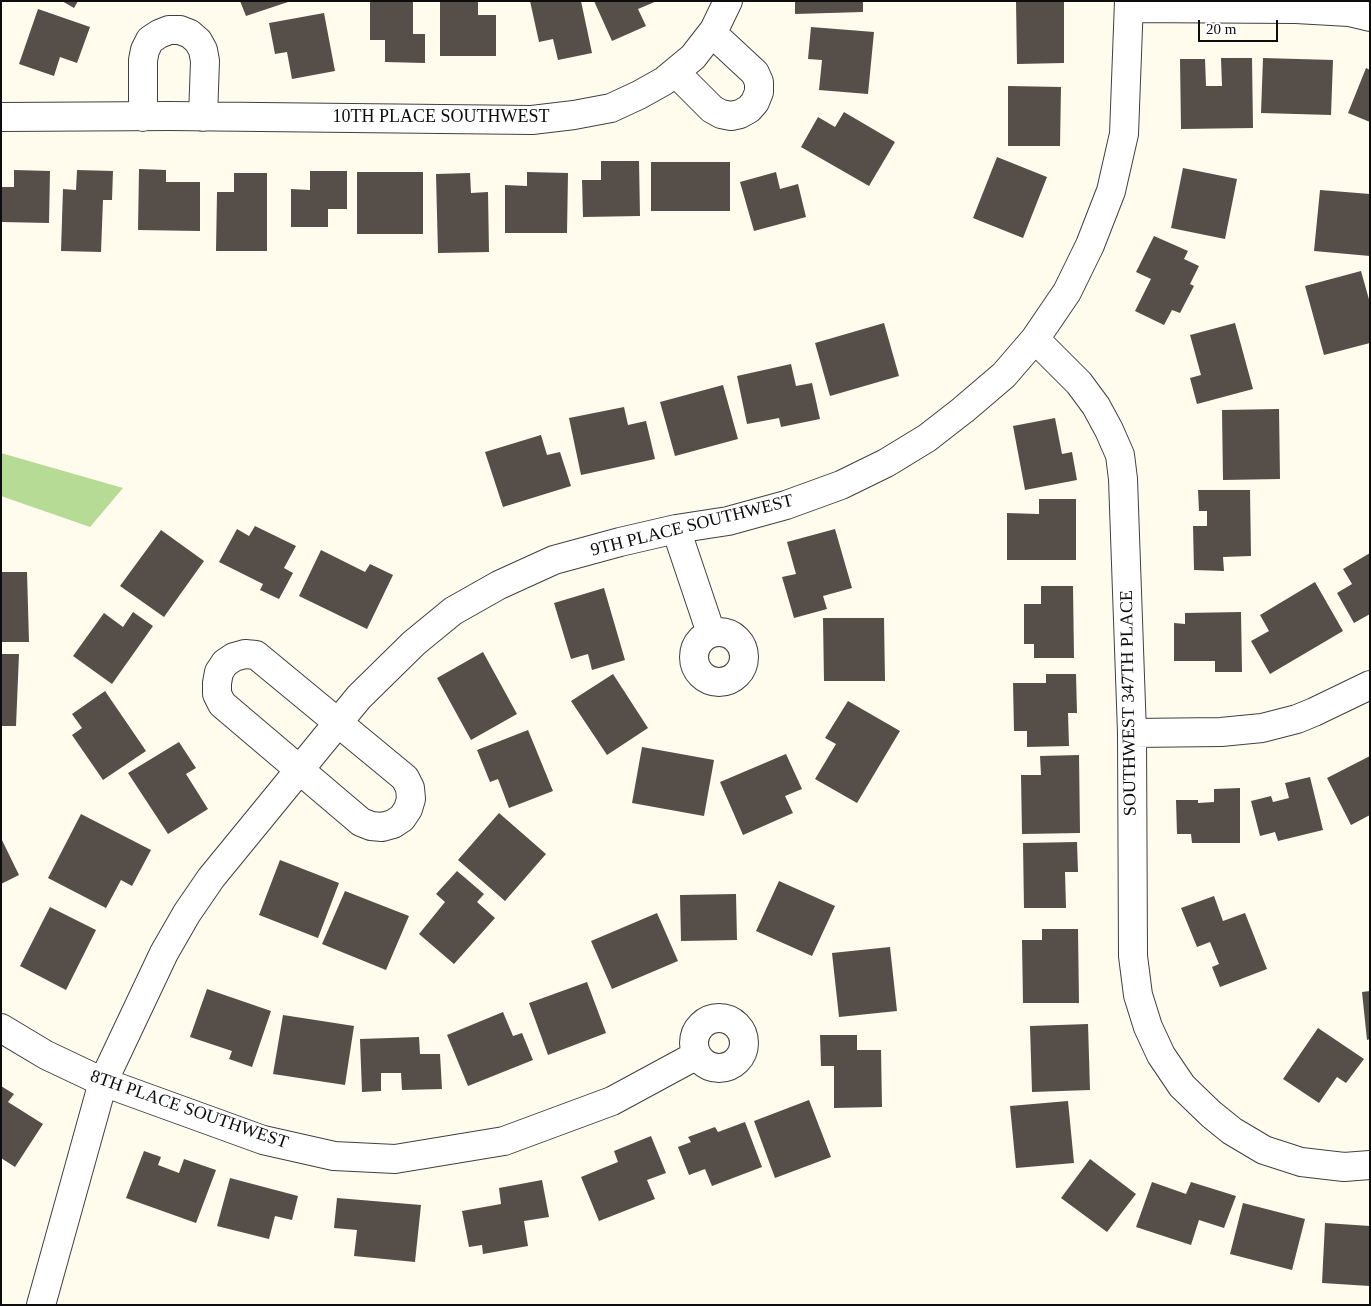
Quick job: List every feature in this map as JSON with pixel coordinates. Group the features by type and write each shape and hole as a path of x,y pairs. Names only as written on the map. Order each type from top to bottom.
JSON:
{"street":[{"name":"10TH PLACE SOUTHWEST","path":"1,117 532,120 574,115 611,108 639,96 664,81 684,65 712,32 728,1"},
{"path":"1129,5 1296,9 1350,12 1370,17"},
{"name":"9TH PLACE SOUTHWEST","path":"41,1305 103,1082 164,953 211,878 338,722 359,697 414,643 453,612 499,585 554,560 676,529 728,521 786,505 841,485 886,463 927,438 1004,375 1035,339 1067,292 1090,245 1111,191 1124,134 1129,5"},
{"path":"143,117 143,60 145,50 150,40 159,34 169,30 180,30 190,34 198,41 203,50 205,61 203,117"},
{"path":"684,65 712,109 730,116 749,110 759,92 759,82 755,73 749,65 712,32"},
{"name":"SOUTHWEST 347TH PLACE","path":"1035,339 1079,383 1096,406 1110,430 1120,455 1123,479 1132,732 1133,956 1138,995 1148,1027 1161,1054 1182,1086 1232,1131 1264,1150 1301,1162 1344,1167 1370,1165"},
{"path":"676,529 711,633"},
{"path":"245,654 256,655 405,778 410,788 411,798 408,809 402,818 393,824 382,827 371,826 361,822 308,759 222,704 216,683 219,672 226,663 234,657 245,654"},
{"path":"1132,732 1221,732 1262,728 1297,719 1370,685"},
{"name":"8TH PLACE SOUTHWEST","path":"1,1028 46,1054 103,1082 263,1140 334,1156 395,1160 504,1141 612,1101 696,1055"}],"green space":[{"path":"1,453 123,488 90,527 1,496"}],"building":[{"path":"62,1 78,1 74,8"},
{"path":"240,1 288,1 288,2 246,16"},
{"path":"370,1 413,1 413,34 425,34 425,63 385,62 385,40 370,40"},
{"path":"440,1 478,1 478,15 496,15 496,56 440,56"},
{"path":"530,1 581,1 592,53 558,60 553,39 539,42"},
{"path":"594,1 657,1 638,9 646,26 612,41"},
{"path":"795,1 863,1 863,12 795,14"},
{"path":"1016,1 1064,1 1064,63 1017,64"},
{"path":"38,9 90,27 77,63 60,57 54,76 19,64"},
{"path":"324,13 335,71 292,79 287,52 275,54 269,23"},
{"path":"811,27 874,32 868,94 819,90 822,60 808,59"},
{"path":"1221,58 1252,58 1253,128 1181,129 1180,59 1205,59 1206,86 1222,86"},
{"path":"1263,58 1333,60 1331,115 1261,113"},
{"path":"1366,68 1370,70 1370,122 1348,113"},
{"path":"1008,86 1061,87 1060,146 1008,146"},
{"path":"844,112 895,142 869,186 801,147 818,117 835,127"},
{"path":"997,157 1047,177 1023,238 973,218"},
{"path":"601,161 639,161 640,216 583,217 582,180 601,180"},
{"path":"651,162 730,162 730,211 651,211"},
{"path":"1183,168 1237,179 1225,239 1171,228"},
{"path":"139,169 166,170 166,182 200,182 200,231 138,230"},
{"path":"14,170 50,171 49,223 1,222 1,187 14,187"},
{"path":"77,170 113,171 112,200 103,200 101,252 61,251 63,189 76,190"},
{"path":"310,171 347,171 347,209 328,209 328,227 291,227 291,189 310,190"},
{"path":"357,172 423,172 423,234 357,234"},
{"path":"527,172 568,173 567,233 505,233 505,185 527,186"},
{"path":"776,172 780,189 798,184 806,217 754,231 740,182"},
{"path":"234,173 267,173 267,251 216,251 217,192 234,192"},
{"path":"470,173 471,193 488,192 489,252 438,253 436,174"},
{"path":"1320,190 1370,194 1370,256 1314,251"},
{"path":"1154,236 1188,251 1184,259 1199,266 1190,284 1194,286 1180,313 1172,310 1164,325 1135,311 1151,279 1136,272"},
{"path":"1361,271 1370,303 1370,343 1324,355 1305,286"},
{"path":"884,323 899,376 830,396 815,343"},
{"path":"1235,323 1253,389 1197,404 1190,378 1201,375 1190,335"},
{"path":"791,364 796,386 812,383 820,419 781,427 779,418 747,424 737,376"},
{"path":"723,385 738,439 675,456 660,402"},
{"path":"624,407 628,425 646,421 655,459 581,475 569,418"},
{"path":"1279,409 1280,479 1223,480 1222,410"},
{"path":"1055,418 1062,454 1072,452 1077,480 1025,490 1013,426"},
{"path":"541,435 547,455 560,452 571,486 503,507 485,452"},
{"path":"1198,490 1250,490 1251,556 1223,557 1224,571 1194,570 1193,526 1207,526 1207,511 1199,511"},
{"path":"1039,499 1076,499 1076,560 1007,560 1007,513 1039,514"},
{"path":"255,526 296,546 284,568 293,573 279,599 260,590 263,584 219,562 237,529 249,536"},
{"path":"835,529 852,588 823,596 827,609 794,618 782,577 796,574 787,542"},
{"path":"161,530 204,561 164,617 120,586"},
{"path":"321,550 365,572 370,564 393,575 367,629 299,596"},
{"path":"1370,553 1370,614 1354,623 1337,593 1352,584 1343,569"},
{"path":"1,572 27,572 29,642 1,642"},
{"path":"1315,582 1343,631 1270,674 1251,641 1269,631 1260,615"},
{"path":"1041,586 1073,586 1074,658 1034,658 1034,644 1024,644 1024,604 1041,604"},
{"path":"604,588 625,660 592,670 588,654 571,659 554,603"},
{"path":"133,612 153,626 112,684 73,656 104,613 123,627"},
{"path":"1241,612 1242,672 1215,672 1215,661 1174,661 1174,623 1185,624 1185,613"},
{"path":"823,618 884,618 885,681 824,681"},
{"path":"483,652 517,714 471,740 437,678"},
{"path":"1,654 19,654 16,726 1,726"},
{"path":"613,674 648,728 607,755 571,701"},
{"path":"1046,674 1076,674 1077,713 1068,713 1069,746 1027,747 1027,731 1014,731 1013,683 1046,683"},
{"path":"105,691 146,751 103,780 72,735 82,728 72,714"},
{"path":"848,701 900,731 857,803 815,779 836,744 825,738"},
{"path":"528,730 553,791 509,808 498,779 490,782 477,750"},
{"path":"179,742 196,768 186,774 208,809 168,834 128,773"},
{"path":"642,747 714,760 704,816 632,803"},
{"path":"786,754 802,789 785,796 793,813 743,835 720,782"},
{"path":"1079,755 1080,833 1022,834 1021,775 1041,775 1040,756"},
{"path":"1370,756 1370,815 1351,825 1327,778"},
{"path":"1310,777 1323,830 1278,841 1275,832 1260,836 1251,801 1271,796 1273,802 1289,798 1285,783"},
{"path":"1240,788 1240,843 1192,843 1191,834 1177,834 1176,800 1198,800 1198,803 1214,802 1214,789"},
{"path":"499,813 546,854 505,901 458,860"},
{"path":"81,814 151,850 132,886 121,880 106,908 48,878"},
{"path":"1,838 19,875 1,884"},
{"path":"1077,842 1078,872 1065,872 1066,908 1024,908 1023,843"},
{"path":"280,860 339,883 318,938 259,915"},
{"path":"457,871 484,894 477,902 495,918 454,964 419,934 445,902 436,894"},
{"path":"779,881 835,906 812,956 756,931"},
{"path":"345,891 409,916 386,970 322,944"},
{"path":"736,894 737,940 681,941 680,895"},
{"path":"1214,896 1223,921 1245,913 1267,969 1220,987 1212,967 1219,964 1210,942 1197,947 1181,908"},
{"path":"50,907 96,930 66,990 20,966"},
{"path":"657,913 678,961 612,989 591,941"},
{"path":"1042,929 1078,929 1079,1003 1023,1003 1022,940 1042,940"},
{"path":"890,947 897,1011 839,1017 832,953"},
{"path":"587,982 606,1033 548,1055 529,1003"},
{"path":"207,989 271,1011 252,1067 229,1059 232,1051 190,1037"},
{"path":"1370,991 1370,1039 1367,1040 1362,992"},
{"path":"503,1012 513,1036 522,1033 533,1060 468,1086 447,1035"},
{"path":"283,1015 354,1026 345,1085 273,1074"},
{"path":"1088,1024 1090,1090 1032,1092 1030,1026"},
{"path":"1318,1028 1364,1059 1346,1083 1337,1077 1319,1103 1283,1079"},
{"path":"820,1035 857,1035 857,1050 881,1050 882,1107 834,1108 834,1066 821,1066"},
{"path":"419,1037 420,1054 440,1054 442,1089 402,1090 401,1073 381,1073 381,1091 362,1092 360,1039"},
{"path":"1,1086 14,1094 8,1102 43,1124 15,1167 1,1158"},
{"path":"809,1100 831,1157 775,1178 754,1121"},
{"path":"1068,1101 1074,1163 1016,1168 1010,1106"},
{"path":"745,1122 762,1167 712,1186 705,1169 689,1175 678,1147 691,1142 688,1137 715,1127 718,1132"},
{"path":"651,1136 666,1173 647,1180 655,1199 599,1221 581,1177 618,1162 614,1151"},
{"path":"144,1151 161,1157 158,1165 179,1173 184,1159 216,1170 196,1223 126,1198"},
{"path":"1090,1159 1136,1194 1107,1232 1061,1198"},
{"path":"230,1178 298,1196 292,1220 275,1216 269,1239 217,1226"},
{"path":"542,1180 549,1217 524,1221 528,1246 483,1254 482,1245 469,1247 462,1211 501,1204 499,1188"},
{"path":"1152,1182 1186,1194 1191,1182 1236,1196 1224,1228 1199,1220 1191,1245 1136,1227"},
{"path":"337,1198 421,1205 415,1262 354,1256 357,1230 334,1228"},
{"path":"1243,1203 1305,1219 1292,1270 1230,1254"},
{"path":"1325,1223 1370,1226 1370,1286 1322,1283"}]}
